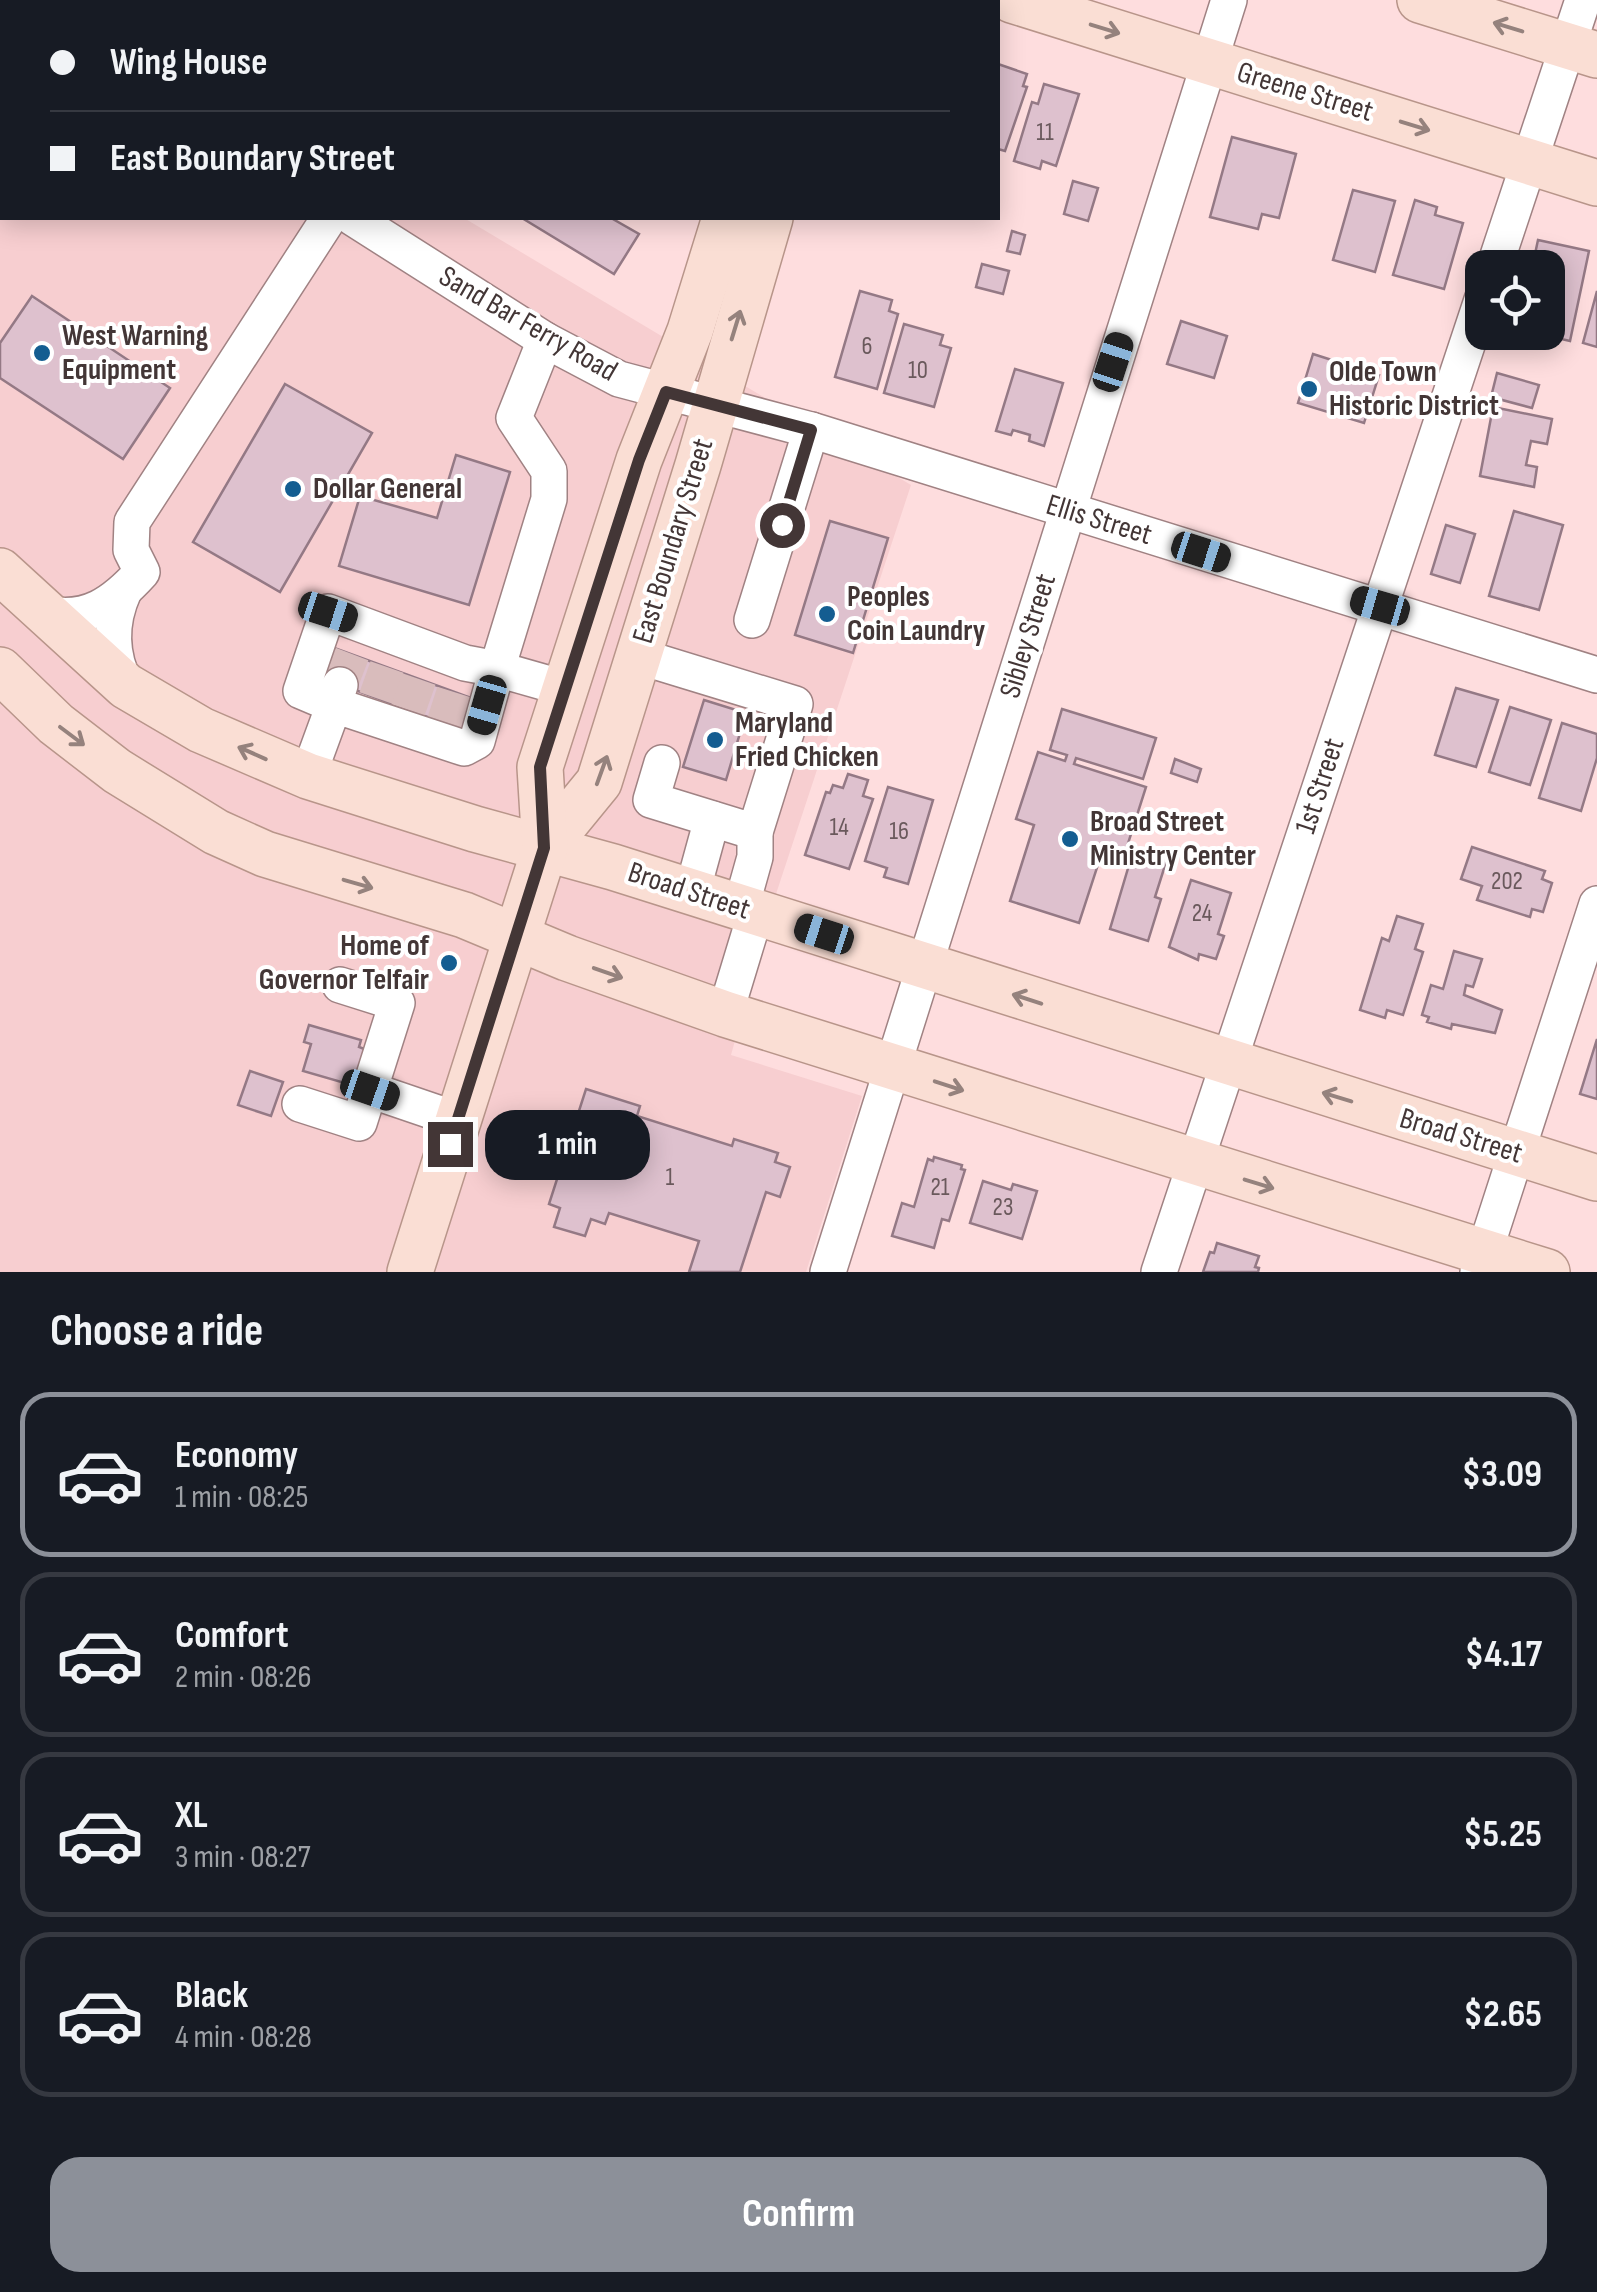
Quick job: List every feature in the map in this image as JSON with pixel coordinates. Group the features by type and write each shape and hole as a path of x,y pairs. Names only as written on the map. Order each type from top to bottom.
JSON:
{"main road":[{"name":"Greene Street","path":"1012,0 1597,183"},
{"path":"1420,0 1583,50"},
{"name":"East Boundary Street","path":"410,1272 544,848 540,767 639,460 690,331 724,220"},
{"name":"East Boundary Street","path":"544,848 599,782 769,220"},
{"name":"Broad Street","path":"0,571 126,686 201,730 308,776 748,909 1597,1178"},
{"path":"0,670 56,724 117,770 216,832 265,854 464,915 725,1014 1195,1164 1482,1262 1547,1272"}],"street":[{"name":"Sibley Street","path":"828,1272 1229,0"},
{"path":"1500,250 1529,162 1583,50 1583,0"},
{"path":"44,613 80,617 124,592 142,572 131,550 132,522 328,220"},
{"name":"Sand Bar Ferry Road","path":"356,220 544,340 620,379 714,404"},
{"path":"460,697 549,499 549,471 514,418 544,340"},
{"name":"1st Street","path":"1160,1272 1465,350"},
{"name":"Ellis Street","path":"714,404 811,430 1597,675"},
{"path":"752,620 811,430"},
{"path":"124,592 114,617 113,634 117,668 126,686"},
{"path":"638,656 795,704 755,832 748,909 725,1014"},
{"path":"347,667 399,686 460,697"},
{"path":"347,667 399,686 460,697 564,688"},
{"path":"308,776 347,667"},
{"path":"662,763 651,800 755,832"},
{"path":"692,892 712,819"},
{"path":"1482,1262 1597,904"},
{"path":"300,1104 359,1123 398,1003 340,985"},
{"path":"370,1090 458,1120"}],"shaded area":[{"path":"0,220 467,220 911,485 776,894 731,1055 862,1096 806,1272 0,1272"}],"building":[{"path":"1000,65 1027,74 1023,86 1027,87 1005,151 1000,150"},
{"path":"1044,84 1079,94 1056,166 1042,161 1040,169 1014,161 1032,102 1038,104"},
{"path":"1232,137 1296,154 1279,218 1262,214 1258,229 1210,217"},
{"path":"1073,181 1098,188 1088,221 1064,214"},
{"path":"1353,190 1395,201 1375,272 1333,260"},
{"path":"1415,200 1437,207 1435,215 1463,223 1444,289 1393,275"},
{"path":"525,220 614,220 639,234 614,274"},
{"path":"1012,231 1025,235 1020,254 1007,251"},
{"path":"1538,240 1589,251 1570,341 1565,340 1565,250 1536,250"},
{"path":"982,264 1009,271 1003,294 976,287"},
{"path":"860,291 892,300 889,311 898,314 877,389 835,377"},
{"path":"1597,291 1597,347 1583,343"},
{"path":"32,296 170,388 123,459 0,378 0,343"},
{"path":"1181,321 1227,336 1214,378 1167,364"},
{"path":"904,324 943,335 940,345 951,348 934,407 884,393"},
{"path":"1313,354 1379,375 1364,423 1298,403"},
{"path":"1015,369 1063,383 1044,446 1029,441 1030,435 996,431"},
{"path":"1497,373 1539,385 1532,408 1491,397"},
{"path":"285,384 372,433 280,592 193,542"},
{"path":"1493,407 1552,419 1547,444 1531,441 1526,465 1537,467 1534,487 1480,476"},
{"path":"456,455 510,472 469,605 339,566 360,496 437,518"},
{"path":"1514,511 1563,525 1539,610 1489,596"},
{"path":"830,521 888,538 853,653 795,635"},
{"path":"1446,525 1475,534 1460,583 1431,574"},
{"path":"326,645 482,702 470,733 315,675"},
{"path":"1456,688 1498,700 1476,767 1435,755"},
{"path":"704,700 746,713 726,780 683,767"},
{"path":"1510,707 1551,720 1530,785 1489,772"},
{"path":"1062,709 1156,738 1143,779 1076,758 1074,764 1146,787 1125,853 1104,846 1079,923 1010,901 1034,825 1016,819 1038,752 1065,761 1067,755 1050,750"},
{"path":"1562,723 1597,734 1597,758 1581,811 1539,798"},
{"path":"1175,759 1201,769 1197,782 1171,773"},
{"path":"848,774 868,780 863,796 873,799 849,869 805,855 826,792 830,793 833,785 843,788"},
{"path":"888,787 933,800 908,884 884,877 887,868 865,861"},
{"path":"1472,847 1545,871 1542,879 1552,883 1543,912 1532,909 1530,917 1477,900 1482,886 1461,879"},
{"path":"1142,849 1168,856 1155,897 1161,899 1148,941 1110,929 1129,865 1136,867"},
{"path":"1191,880 1231,893 1218,934 1224,936 1216,959 1199,954 1198,960 1169,947"},
{"path":"1397,916 1423,924 1415,949 1423,952 1403,1015 1387,1010 1385,1018 1360,1010 1382,938 1389,941"},
{"path":"1454,951 1482,959 1473,987 1466,985 1464,995 1502,1010 1495,1033 1452,1024 1451,1029 1427,1022 1429,1017 1422,1015 1431,985 1443,989"},
{"path":"309,1025 361,1040 359,1047 367,1050 359,1080 349,1078 348,1084 303,1071 311,1044 304,1042"},
{"path":"1597,1039 1597,1099 1580,1094"},
{"path":"250,1071 283,1082 271,1116 238,1105"},
{"path":"586,1089 640,1106 637,1116 732,1146 734,1139 778,1153 775,1162 790,1167 780,1197 766,1192 740,1272 689,1272 699,1241 609,1213 605,1224 591,1219 585,1236 554,1227 560,1208 549,1204"},
{"path":"934,1157 962,1165 965,1170 949,1221 942,1219 934,1248 892,1236 902,1203 914,1207 928,1159 933,1161"},
{"path":"983,1181 1011,1190 1013,1184 1037,1191 1022,1239 970,1223"},
{"path":"1217,1243 1259,1256 1255,1267 1258,1272 1203,1272"}],"tunnel":[{"path":"340,685 352,654"},
{"path":"376,698 387,667"},
{"path":"408,710 419,679"},
{"path":"444,723 454,692"}],"place":[{"name":"West Warning Equipment","path":"42,353"},
{"name":"Olde Town Historic District","path":"1309,389"},
{"name":"Dollar General","path":"293,489"},
{"name":"Peoples Coin Laundry","path":"827,614"},
{"name":"Maryland Fried Chicken","path":"715,740"},
{"name":"Broad Street Ministry Center","path":"1070,839"},
{"name":"Home of Governor Telfair","path":"449,963"}],"route":[{"path":"450,1144 544,848 540,767 639,460 666,392 811,430 782,525"}]}
